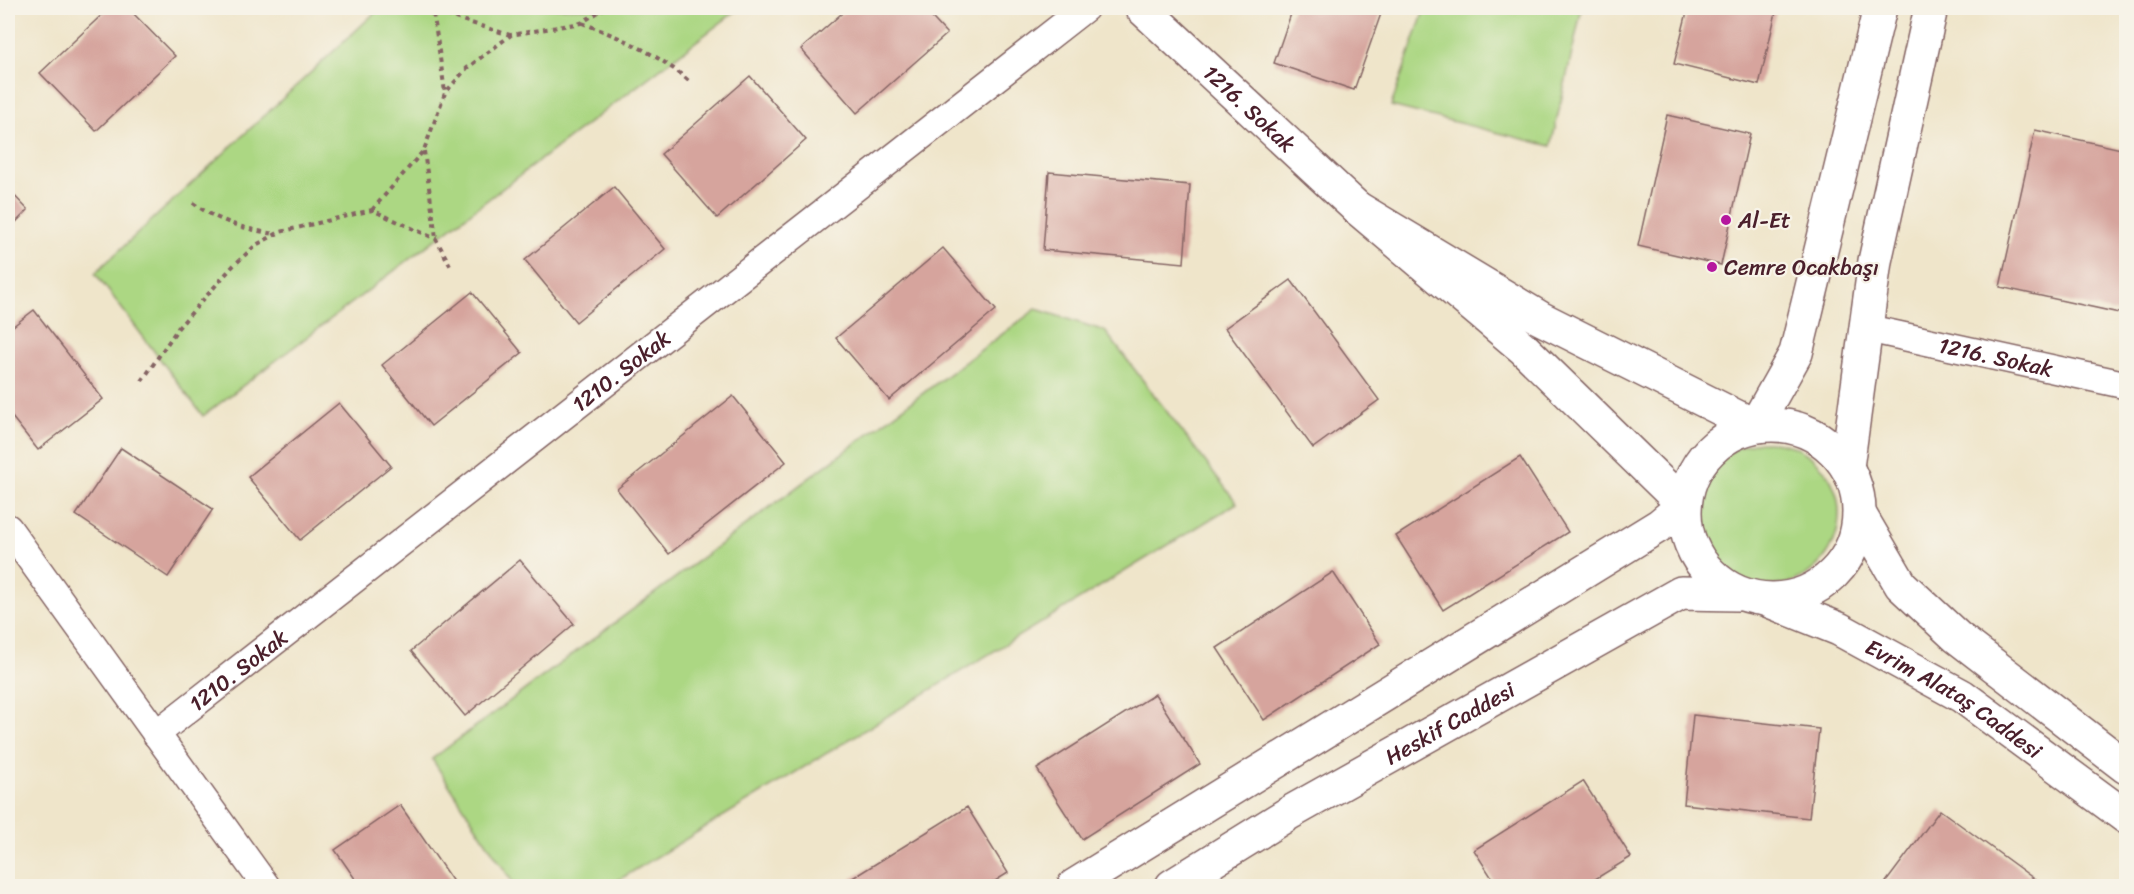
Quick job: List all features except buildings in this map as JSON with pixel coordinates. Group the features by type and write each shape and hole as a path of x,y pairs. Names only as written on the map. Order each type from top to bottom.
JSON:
{"main road":[{"name":"1216. Sokak","path":"1142,8 1357,208"},
{"path":"1755,426 1796,353 1880,8"},
{"path":"1847,467 1875,261 1930,8"},
{"path":"1357,208 1540,318 1755,426"},
{"path":"1357,208 1524,349 1684,505"},
{"path":"1781,425 1807,432 1830,447 1847,467 1857,490 1860,515 1856,539 1842,565 1821,585 1795,597 1753,597 1715,579 1696,559 1686,533 1684,505 1690,478 1706,454 1728,436 1755,426 1781,425"},
{"path":"1074,886 1660,525 1684,505"},
{"name":"Evrim Alataş Caddesi","path":"1860,515 1901,585 1957,637 2127,767"},
{"name":"Heskif Caddesi","path":"1172,886 1291,812 1681,593 1753,597"},
{"name":"Evrim Alataş Caddesi","path":"1753,597 1839,630 1962,696 2127,817"}],"street":[{"name":"1210. Sokak","path":"156,734 1085,8"},
{"name":"1216. Sokak","path":"1865,328 2127,385"},
{"path":"8,528 266,886"}],"path":[{"path":"428,9 511,35 581,23 605,8"},
{"path":"428,9 434,17 445,93"},
{"path":"581,23 610,33 658,57 691,83"},
{"path":"142,381 178,328 233,266 256,245 276,235 372,210 424,150 445,93 467,68 511,35"},
{"path":"424,150 436,239 451,267"},
{"path":"193,203 222,221 276,235"},
{"path":"372,210 436,239"}],"green space":[{"path":"380,8 740,8 203,416 95,273"},
{"path":"1425,8 1582,8 1551,146 1391,106"},
{"path":"1036,309 1105,331 1237,503 609,886 515,886 432,759"},
{"path":"1767,442 1781,443 1795,448 1818,463 1833,486 1838,500 1838,528 1833,542 1818,565 1795,580 1781,585 1767,586 1753,585 1739,580 1716,565 1701,542 1696,528 1695,514 1696,500 1701,486 1716,463 1739,448 1753,443"}],"place":[{"name":"Al-Et","path":"1726,220"},
{"name":"Cemre Ocakbaşı","path":"1712,267"}]}
